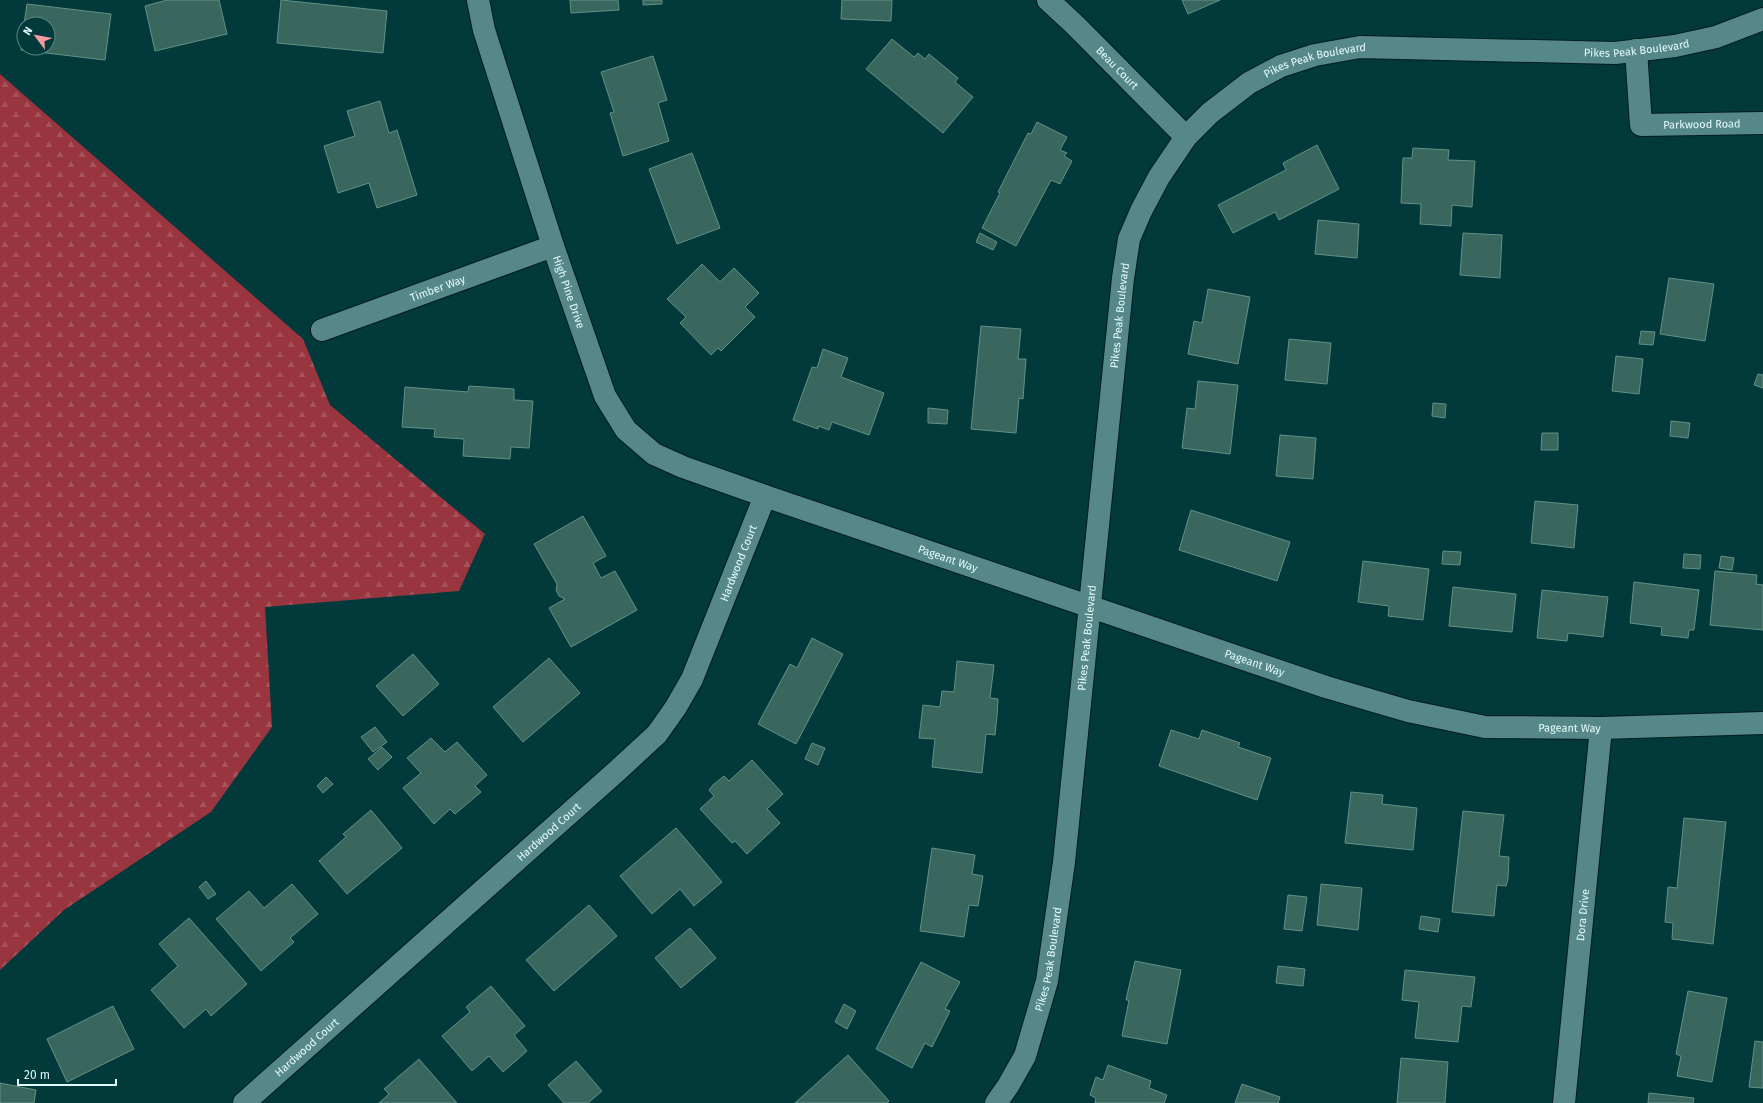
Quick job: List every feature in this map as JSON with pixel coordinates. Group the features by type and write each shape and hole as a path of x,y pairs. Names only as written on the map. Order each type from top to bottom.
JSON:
{"street":[{"name":"High Pine Drive","path":"478,0 484,30 553,246 605,396 626,430 654,454 683,467 765,496"},
{"name":"Beau Court","path":"1048,0 1075,25 1186,137"},
{"name":"Pikes Peak Boulevard","path":"996,1103 1008,1086 1025,1056 1047,981 1064,862 1123,278 1129,239 1159,176 1186,137 1210,113 1249,83 1281,66 1315,55 1360,47 1615,53 1675,46 1716,37 1763,19"},
{"name":"Parkwood Road","path":"1636,50 1640,125 1763,123"},
{"name":"Timber Way","path":"322,330 553,246"},
{"name":"Pageant Way","path":"765,496 1089,605 1326,687 1408,711 1485,727 1602,728 1763,723"},
{"name":"Hardwood Court","path":"244,1103 657,734 676,707 692,678 765,496"},
{"name":"Dora Drive","path":"1564,1103 1602,728"}],"green space":[{"path":"0,74 303,339 330,405 485,534 459,591 265,607 272,727 211,812 64,910 0,970"}],"building":[{"path":"167,0 219,0 227,34 155,51 145,6"},
{"path":"281,0 387,11 383,53 277,43"},
{"path":"570,0 618,0 619,10 571,13"},
{"path":"643,0 662,0 662,4 643,5"},
{"path":"842,0 892,0 891,21 841,19"},
{"path":"1182,0 1220,0 1188,14"},
{"path":"27,4 111,14 105,60 56,54 56,16 25,16"},
{"path":"892,39 914,57 918,53 925,59 929,54 958,78 955,82 973,97 943,133 866,69"},
{"path":"653,56 667,100 658,103 669,141 623,156 610,113 614,112 601,72"},
{"path":"380,101 389,133 397,130 417,195 377,208 369,183 338,193 324,146 355,136 347,111"},
{"path":"1037,122 1067,137 1060,150 1067,153 1064,156 1072,161 1060,184 1051,180 1016,246 982,228 1000,193 998,192 1028,133 1031,134"},
{"path":"1317,145 1339,189 1279,220 1275,212 1233,233 1218,205 1286,170 1283,163"},
{"path":"1413,148 1449,150 1448,160 1475,161 1472,207 1452,205 1451,226 1420,224 1421,204 1401,203 1403,158 1412,158"},
{"path":"692,153 720,228 677,244 649,169"},
{"path":"1318,220 1359,224 1357,258 1315,254"},
{"path":"980,233 997,242 993,250 976,242"},
{"path":"1463,233 1502,235 1500,278 1460,275"},
{"path":"702,264 720,282 734,268 759,293 745,307 755,317 721,351 718,348 711,355 680,323 686,317 667,299"},
{"path":"1669,278 1714,284 1705,341 1660,334"},
{"path":"1208,289 1250,297 1238,364 1188,354 1194,321 1202,323"},
{"path":"981,326 1021,329 1018,359 1026,359 1023,399 1019,398 1016,433 971,429"},
{"path":"1641,331 1655,332 1653,345 1639,344"},
{"path":"1289,339 1331,343 1327,384 1285,380"},
{"path":"823,349 848,358 841,377 884,393 869,435 832,422 829,430 818,426 818,429 793,420 812,367 817,368"},
{"path":"1616,356 1643,359 1639,394 1612,391"},
{"path":"1758,374 1763,375 1763,388 1754,385"},
{"path":"1198,381 1238,385 1230,454 1182,448 1187,408 1195,409"},
{"path":"469,386 514,389 514,400 533,401 529,448 511,447 510,459 463,456 464,439 434,437 435,429 402,427 405,387 468,392"},
{"path":"1433,403 1446,404 1445,418 1432,416"},
{"path":"928,408 948,410 947,424 928,423"},
{"path":"1671,421 1690,423 1688,438 1670,436"},
{"path":"1542,433 1558,433 1558,450 1541,450"},
{"path":"1280,435 1316,438 1313,479 1276,476"},
{"path":"1535,501 1578,505 1574,548 1531,543"},
{"path":"1191,510 1290,542 1277,581 1179,550"},
{"path":"583,516 606,556 593,563 601,578 615,571 637,610 571,647 549,608 565,599 559,596 556,590 557,584 534,544"},
{"path":"1443,551 1461,552 1460,565 1442,564"},
{"path":"1684,554 1701,555 1700,569 1683,568"},
{"path":"1721,556 1734,558 1732,570 1719,568"},
{"path":"1363,561 1429,569 1423,620 1388,616 1389,606 1358,602"},
{"path":"1715,571 1757,575 1756,584 1763,585 1763,630 1710,625"},
{"path":"1634,582 1699,590 1694,630 1689,630 1688,638 1661,635 1662,627 1630,623"},
{"path":"1453,587 1516,594 1512,632 1449,626"},
{"path":"1542,590 1608,597 1603,637 1568,633 1567,641 1537,638"},
{"path":"812,638 843,654 796,744 758,724 790,664 797,668"},
{"path":"413,654 439,684 403,716 376,686"},
{"path":"549,658 580,693 523,742 493,707"},
{"path":"957,661 994,665 990,698 998,699 995,735 986,734 982,773 932,767 935,739 919,738 923,705 940,707 942,691 954,692"},
{"path":"375,727 387,742 373,752 361,737"},
{"path":"1171,730 1199,739 1202,730 1240,743 1238,747 1271,758 1257,800 1159,766"},
{"path":"431,738 445,752 457,742 487,775 475,786 481,792 455,814 450,809 434,824 403,788 421,773 407,758"},
{"path":"812,743 825,748 818,765 805,759"},
{"path":"382,747 392,757 378,770 368,759"},
{"path":"752,760 783,794 767,809 780,823 747,854 735,841 732,843 700,809 714,796 709,790 713,785 724,776 729,781"},
{"path":"326,777 333,784 323,793 317,786"},
{"path":"1351,792 1383,795 1382,804 1417,808 1413,850 1345,843"},
{"path":"371,810 402,848 347,894 319,861 346,837 343,834"},
{"path":"1463,811 1504,815 1499,856 1509,857 1508,879 1506,886 1497,885 1494,916 1452,912"},
{"path":"1684,818 1726,822 1713,944 1672,939 1673,923 1665,922 1668,887 1677,888"},
{"path":"676,828 722,882 694,906 680,889 652,914 620,876"},
{"path":"932,848 975,855 972,874 983,876 978,906 969,905 964,937 920,931"},
{"path":"206,881 216,894 208,899 199,887"},
{"path":"292,884 318,914 290,938 294,942 261,971 216,919 249,891 264,908"},
{"path":"1321,884 1362,888 1358,930 1317,925"},
{"path":"1288,895 1307,897 1302,931 1284,929"},
{"path":"589,905 617,936 554,991 526,960"},
{"path":"1421,916 1440,919 1438,932 1419,929"},
{"path":"189,918 247,984 211,1016 206,1009 184,1028 151,990 178,966 159,944"},
{"path":"690,928 716,958 681,988 655,958"},
{"path":"1135,961 1181,970 1167,1044 1122,1036 1129,1000 1126,1000"},
{"path":"921,962 960,982 945,1009 950,1011 932,1047 925,1043 912,1068 876,1049"},
{"path":"1278,966 1305,969 1303,986 1276,983"},
{"path":"1405,970 1475,977 1471,1007 1462,1006 1458,1042 1415,1038 1419,1002 1402,1000"},
{"path":"491,986 525,1026 514,1035 527,1051 503,1072 489,1056 472,1071 442,1036 470,1012 466,1007"},
{"path":"1688,991 1727,998 1712,1082 1677,1076 1681,1056 1676,1054"},
{"path":"844,1004 856,1011 847,1029 835,1022"},
{"path":"113,1006 134,1049 67,1082 47,1039"},
{"path":"1755,1041 1763,1042 1763,1088 1749,1087"},
{"path":"848,1055 889,1101 887,1103 795,1103"},
{"path":"1401,1058 1448,1062 1445,1103 1397,1103"},
{"path":"419,1059 457,1103 379,1103 389,1094 384,1089"},
{"path":"576,1061 602,1091 588,1103 564,1103 548,1085"},
{"path":"1108,1065 1151,1081 1149,1088 1167,1095 1164,1103 1095,1103 1096,1098 1090,1095 1096,1077 1103,1080"},
{"path":"0,1083 36,1090 34,1103 0,1103"},
{"path":"1242,1084 1280,1097 1278,1103 1235,1103"},
{"path":"1649,1093 1694,1098 1693,1103 1648,1103"}]}
